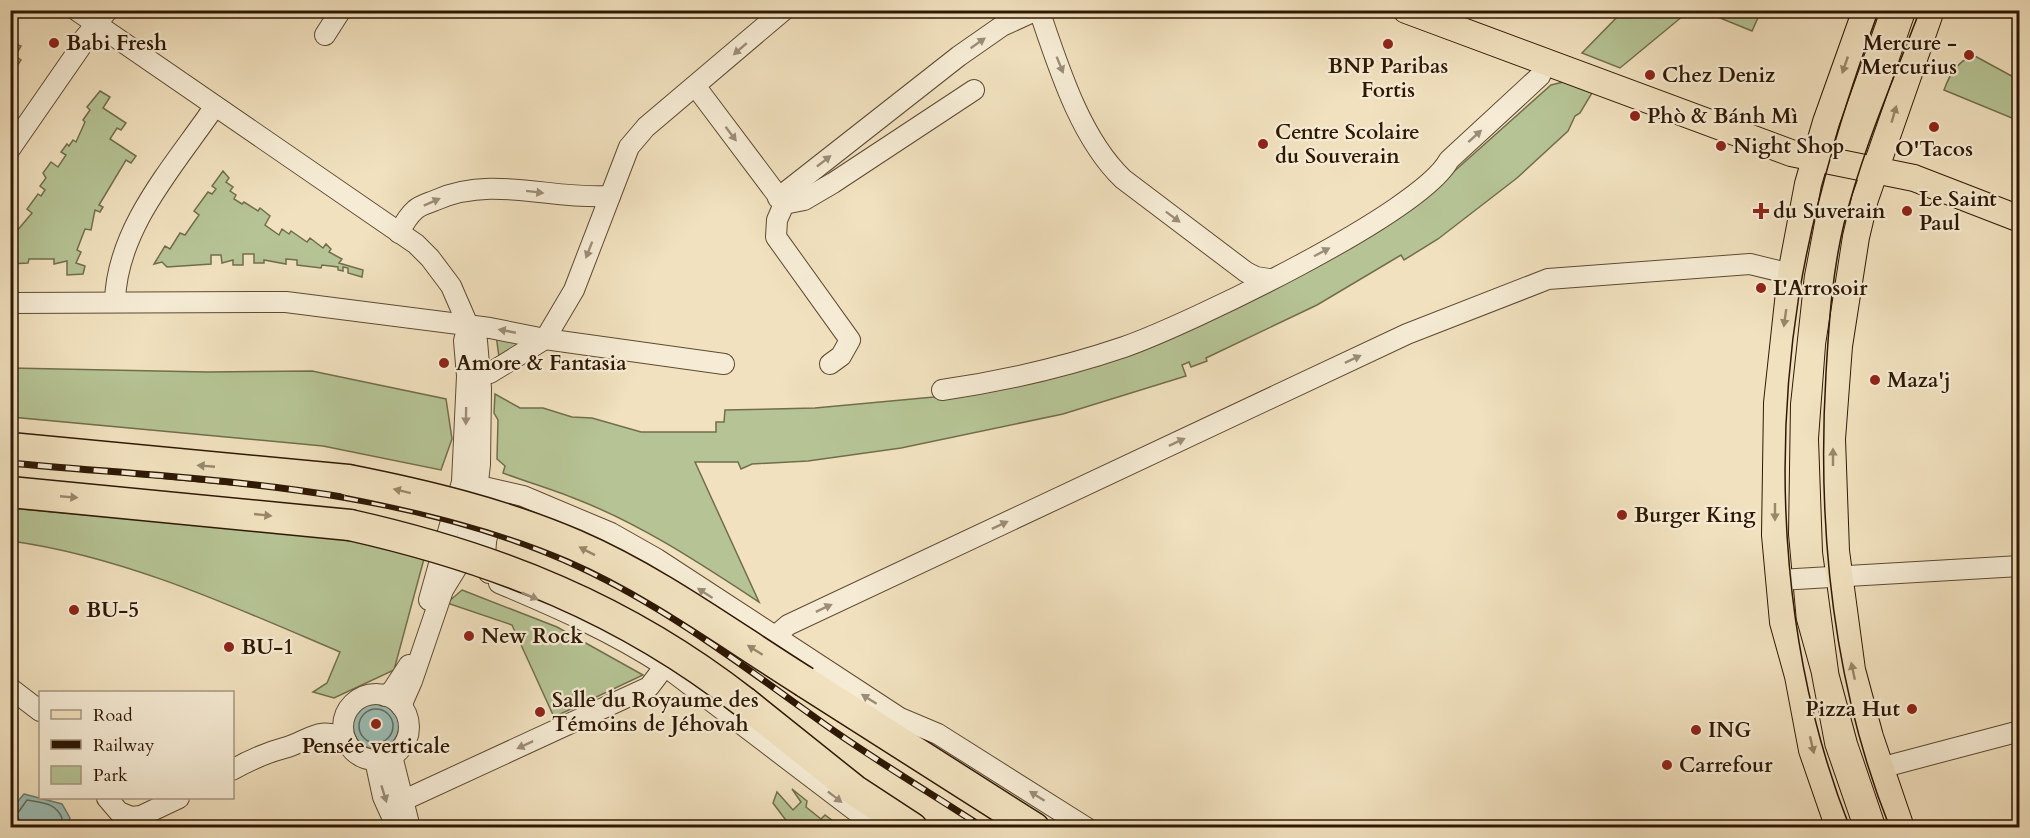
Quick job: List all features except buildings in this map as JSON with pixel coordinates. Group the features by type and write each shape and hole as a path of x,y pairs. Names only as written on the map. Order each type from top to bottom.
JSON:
{"highway":[{"path":"10,448 348,480 468,509 575,545 676,600 1034,828"},
{"path":"10,492 350,525 481,559 571,595 651,636 703,670 854,790 912,828"},
{"path":"894,738 932,751 1059,828"}],"main road":[{"path":"1406,10 1785,151 1914,178 2019,219"},
{"path":"1839,828 1812,750 1798,676 1783,622 1775,525 1777,403 1791,274 1816,157 1866,10"},
{"path":"1901,828 1880,768 1852,670 1833,507 1832,450 1839,346 1856,237 1875,170 1931,10"}],"street":[{"path":"76,10 102,17 215,106 399,233 430,258 445,277 468,325 464,341 479,375 462,559 436,608 412,681 393,701"},
{"path":"326,35 341,10"},
{"path":"479,375 545,339 573,291 629,147 646,127 696,87 784,10"},
{"path":"830,364 841,356 850,340 776,237 781,201 959,56 1002,26 1038,10 1089,138 1106,162 1123,179 1246,272 1256,277 1269,279"},
{"path":"10,149 82,41 102,17"},
{"path":"942,390 997,382 1125,346 1192,318 1342,241 1424,188 1443,170 1449,160 1540,76 1545,63"},
{"path":"696,87 781,201 796,203 823,189 974,90"},
{"path":"115,301 116,277 125,244 139,216 215,106"},
{"path":"399,233 416,208 471,189 492,187 580,198 610,196"},
{"path":"774,637 788,625 1397,339 1548,279 1750,264 1791,274"},
{"path":"10,303 286,302 468,325 545,339 724,364"},
{"path":"470,484 523,496 611,533 657,560 900,718 938,734 1087,828"},
{"path":"273,749 285,748 320,734 337,734 346,740 357,754 383,758 405,742 409,723 393,701 392,691 413,657 444,549 470,484"},
{"path":"491,580 484,552 490,521 500,504 523,496"},
{"path":"444,549 456,569 491,580 553,606 637,648 722,706 838,800 878,828"},
{"path":"1779,580 2019,566"},
{"path":"402,801 649,687 665,666"},
{"path":"10,688 39,710"},
{"path":"234,769 273,749 281,740 300,730 347,712 363,697 393,701"},
{"path":"346,740 343,726 347,712"},
{"path":"1880,768 2019,731"},
{"path":"383,758 402,801 410,828"},
{"path":"383,758 384,797 397,828"},
{"path":"108,799 128,822 177,799"}],"green space":[{"path":"1624,10 1689,11 1620,68 1582,53"},
{"path":"1703,11 1761,11 1752,31"},
{"path":"11,42 21,46 15,56 21,60 13,72 11,72"},
{"path":"1973,55 2019,80 2019,121 1944,90 1955,69"},
{"path":"1563,82 1592,93 1580,113 1575,116 1568,131 1517,178 1438,239 1404,260 1401,255 1317,305 1206,358 1207,361 1191,367 1189,362 1182,365 1186,376 1063,414 901,448 808,461 752,464 741,469 738,462 695,462 759,602 715,573 624,520 567,495 503,473 505,466 497,459 498,420 494,413 495,394 520,408 543,408 572,417 592,418 641,432 716,432 716,422 724,422 725,410 815,408 934,397 995,386 1100,358 1440,184 1551,85"},
{"path":"100,91 110,97 103,108 126,123 121,130 117,128 110,139 136,156 131,163 126,160 99,205 103,207 100,212 95,210 91,230 85,229 77,250 81,252 76,263 85,266 83,274 67,275 67,261 54,264 54,259 29,259 28,263 11,264 13,230 16,232 32,213 27,209 38,194 41,196 45,190 40,186 46,178 43,173 51,162 58,167 66,155 61,152 73,140 76,142 85,122 83,120 90,110 87,107"},
{"path":"223,171 229,178 226,182 233,187 230,191 236,195 234,199 258,211 260,208 270,216 265,225 279,235 282,229 289,234 291,231 307,242 310,238 323,248 326,244 331,249 329,252 342,259 339,263 363,270 362,277 348,273 348,268 343,267 343,271 338,270 338,267 322,265 321,268 297,265 297,260 286,259 286,264 264,260 264,263 254,263 254,254 243,254 243,265 233,265 233,260 222,263 221,255 211,255 211,264 167,267 162,262 154,264 165,246 170,249 180,233 185,235 199,215 194,211 208,192 212,194 216,189 212,186"},
{"path":"496,335 519,341 520,345 499,357"},
{"path":"10,368 207,372 312,371 446,399 452,439 441,470 323,446 11,417"},
{"path":"11,508 351,539 425,555 394,670 334,698 313,692 327,683 340,652 220,601 138,571 54,549 11,541"},
{"path":"462,590 557,627 643,675 554,717 512,625 447,603"},
{"path":"792,789 807,801 806,807 821,819 825,815 841,827 791,827 773,803 777,792 793,810 801,802"}],"water":[{"path":"376,703 392,710 399,726 392,742 376,749 360,742 353,726 360,710"},
{"path":"24,794 62,804 70,818 65,827 19,827 13,814 17,802"}],"tram line":[{"path":"1850,828 1828,764 1810,699 1797,632 1789,565 1785,497 1786,429 1790,362 1799,295 1813,223 1843,115 1879,10"},
{"path":"1890,828 1870,773 1854,717 1833,604 1824,489 1826,373 1832,298 1844,224 1869,143 1920,10"}],"railway":[{"path":"10,463 228,482 301,491 372,502 443,518 512,539 580,567 677,621 846,739 984,828"}],"place":[{"name":"Babi Fresh","path":"54,43"},
{"name":"BNP Paribas Fortis","path":"1388,44"},
{"name":"Mercure - Mercurius","path":"1969,55"},
{"name":"Chez Deniz","path":"1650,75"},
{"name":"Phò & Bánh Mì","path":"1635,116"},
{"name":"O'Tacos","path":"1934,127"},
{"name":"Centre Scolaire du Souverain","path":"1263,144"},
{"name":"Night Shop","path":"1721,146"},
{"name":"du Suverain","path":"1761,211"},
{"name":"Le Saint Paul","path":"1907,211"},
{"name":"L'Arrosoir","path":"1761,288"},
{"name":"Amore & Fantasia","path":"444,363"},
{"name":"Maza'j","path":"1875,380"},
{"name":"Burger King","path":"1622,515"},
{"name":"BU-5","path":"74,610"},
{"name":"New Rock","path":"469,636"},
{"name":"BU-1","path":"229,647"},
{"name":"Pizza Hut","path":"1912,709"},
{"name":"Salle du Royaume des Témoins de Jéhovah","path":"540,712"},
{"name":"Pensée verticale","path":"376,724"},
{"name":"ING","path":"1696,730"},
{"name":"Carrefour","path":"1667,765"}]}
